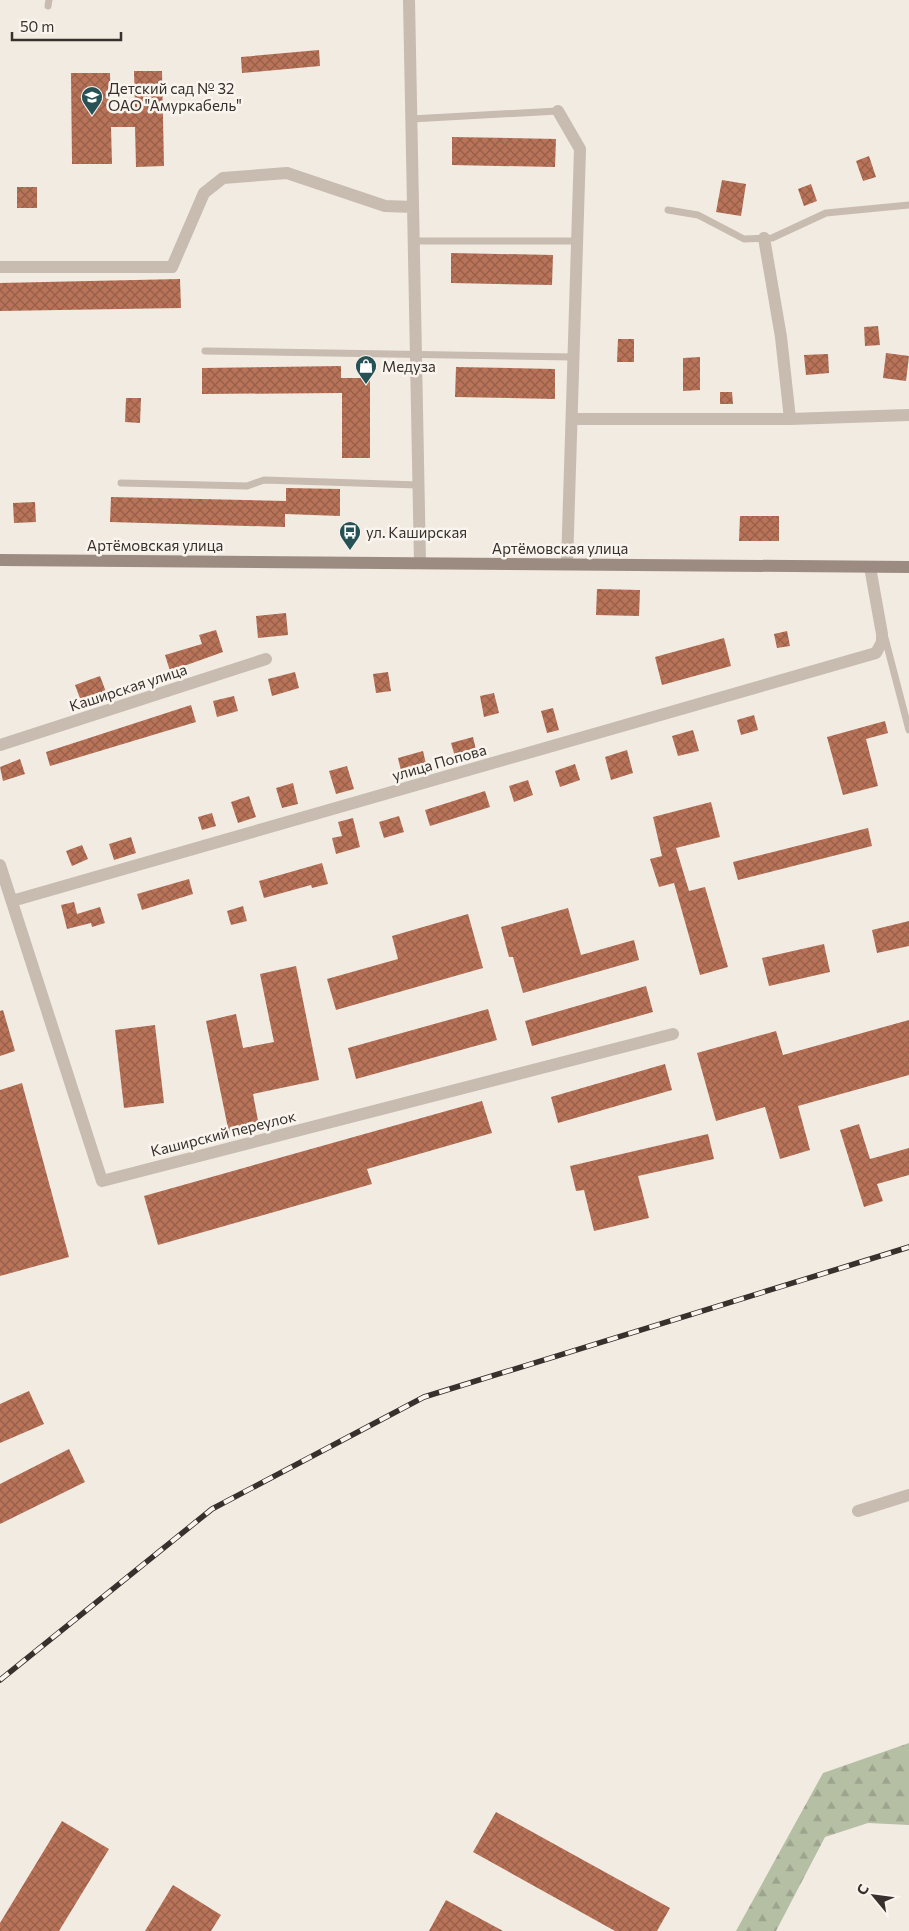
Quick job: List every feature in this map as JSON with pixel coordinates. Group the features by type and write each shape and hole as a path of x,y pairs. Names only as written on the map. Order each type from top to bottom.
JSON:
{"street":[{"path":"409,0 420,563"},
{"path":"558,111 580,149 567,564"},
{"path":"0,267 172,267 204,193 223,178 287,173 385,206 413,206"},
{"path":"764,238 781,338 790,419"},
{"path":"572,419 790,419 909,415"},
{"name":"Артёмовская улица","path":"0,560 909,567"},
{"path":"870,567 879,618"},
{"name":"улица Попова","path":"12,901 876,653 882,642 879,618"},
{"name":"Каширская улица","path":"0,745 266,659"},
{"name":"Каширский переулок","path":"0,865 102,1180 673,1034"},
{"path":"858,1511 909,1495"}],"lane":[{"path":"411,118 558,111"},
{"path":"668,210 698,215 744,239 772,238 826,213 909,205"},
{"path":"413,241 577,241"},
{"path":"206,351 574,357"},
{"path":"121,483 246,486 264,480 418,485"},
{"path":"879,618 909,730"}],"green space":[{"path":"909,1743 909,1825 868,1823 825,1837 776,1931 736,1931 823,1773"}],"building":[{"path":"319,50 320,66 242,73 241,57"},
{"path":"134,71 162,71 164,166 136,167 135,127 111,127 112,164 72,164 71,73 110,73 111,111 135,111"},
{"path":"452,137 556,139 555,167 452,165"},
{"path":"869,156 876,177 863,181 856,161"},
{"path":"722,180 746,184 741,216 716,212"},
{"path":"811,184 817,201 804,206 798,189"},
{"path":"17,187 37,187 37,208 17,208"},
{"path":"451,253 553,255 552,285 451,283"},
{"path":"180,279 181,308 0,311 0,283"},
{"path":"878,326 880,345 865,346 864,327"},
{"path":"618,339 634,339 634,362 617,362"},
{"path":"886,353 909,356 906,381 883,378"},
{"path":"828,354 829,373 806,375 804,355"},
{"path":"700,357 700,390 683,391 683,358"},
{"path":"341,366 341,378 370,378 370,458 342,458 342,393 202,394 202,368"},
{"path":"456,367 555,369 555,399 455,397"},
{"path":"720,392 732,392 733,404 720,404"},
{"path":"126,398 141,398 140,423 125,422"},
{"path":"286,488 340,489 340,516 285,514 285,527 110,522 111,497 286,501"},
{"path":"35,502 36,522 14,523 13,503"},
{"path":"740,516 779,516 779,541 739,541"},
{"path":"597,589 640,590 639,616 596,615"},
{"path":"286,613 288,635 258,638 256,616"},
{"path":"216,630 223,652 170,671 165,655 202,644 199,635"},
{"path":"787,631 790,646 777,648 774,634"},
{"path":"724,638 731,666 662,685 655,657"},
{"path":"295,672 299,688 272,696 268,679"},
{"path":"388,672 391,691 376,693 373,674"},
{"path":"100,676 106,692 81,701 75,685"},
{"path":"494,693 499,713 484,717 480,696"},
{"path":"234,696 238,711 217,717 213,701"},
{"path":"191,705 196,722 50,766 46,752"},
{"path":"553,708 559,730 547,733 541,711"},
{"path":"754,715 758,730 741,735 737,720"},
{"path":"885,721 888,733 866,739 878,786 843,795 827,737"},
{"path":"693,730 699,751 678,756 672,736"},
{"path":"473,737 477,754 456,760 451,743"},
{"path":"627,750 633,773 611,780 605,757"},
{"path":"423,751 427,768 402,775 398,758"},
{"path":"20,759 25,774 3,781 0,767"},
{"path":"575,764 580,780 560,787 555,771"},
{"path":"347,766 354,789 336,794 329,771"},
{"path":"528,780 533,795 514,802 509,786"},
{"path":"293,783 298,804 282,808 276,788"},
{"path":"485,791 490,807 430,826 425,810"},
{"path":"249,796 256,817 238,823 231,802"},
{"path":"711,802 720,837 676,848 689,891 705,887 728,967 700,975 674,883 659,887 650,859 662,856 653,817"},
{"path":"212,813 216,826 202,830 198,817"},
{"path":"399,816 404,832 384,838 379,822"},
{"path":"353,818 360,847 336,854 332,838 342,836 338,822"},
{"path":"868,828 872,846 738,880 733,862"},
{"path":"131,837 136,853 114,860 109,844"},
{"path":"82,845 88,859 72,866 66,851"},
{"path":"322,863 328,884 312,888 311,885 264,898 259,881"},
{"path":"189,879 193,894 142,910 137,894"},
{"path":"74,902 77,914 100,907 105,923 92,927 91,923 67,929 61,905"},
{"path":"243,906 247,921 231,925 227,911"},
{"path":"568,908 581,955 634,940 639,960 523,993 513,957 509,957 501,927"},
{"path":"468,914 483,968 336,1010 327,979 398,959 392,936"},
{"path":"909,921 909,946 877,953 872,930"},
{"path":"824,944 830,972 769,986 762,958"},
{"path":"296,966 319,1080 253,1094 259,1126 229,1133 206,1021 236,1014 243,1048 274,1042 260,974"},
{"path":"646,986 653,1012 532,1046 525,1021"},
{"path":"488,1009 497,1040 356,1079 348,1048"},
{"path":"3,1010 15,1051 0,1056 0,1011"},
{"path":"909,1020 909,1075 798,1106 810,1150 780,1159 765,1107 716,1121 697,1053 776,1031 783,1055"},
{"path":"155,1025 164,1103 124,1108 115,1030"},
{"path":"665,1064 672,1090 558,1123 551,1097"},
{"path":"22,1083 69,1257 0,1276 0,1090"},
{"path":"482,1101 492,1133 367,1169 372,1184 158,1245 144,1196"},
{"path":"859,1124 870,1159 909,1148 909,1175 877,1184 883,1201 864,1207 840,1130"},
{"path":"708,1134 714,1159 638,1176 649,1218 594,1231 584,1190 576,1191 570,1166"},
{"path":"29,1391 44,1424 0,1443 0,1404"},
{"path":"69,1449 85,1482 0,1524 0,1484"},
{"path":"496,1812 670,1908 657,1931 615,1931 473,1852"},
{"path":"62,1821 109,1849 59,1931 0,1931 0,1923"},
{"path":"173,1885 221,1915 211,1931 145,1931"},
{"path":"446,1900 503,1931 429,1931"}],"railway":[{"path":"0,1680 212,1509 424,1397 909,1247"}],"place":[{"name":"Детский сад № 32 ОАО \"Амуркабель\"","path":"92,116"},
{"name":"Медуза","path":"366,385"},
{"name":"ул. Каширская","path":"350,551"}]}
